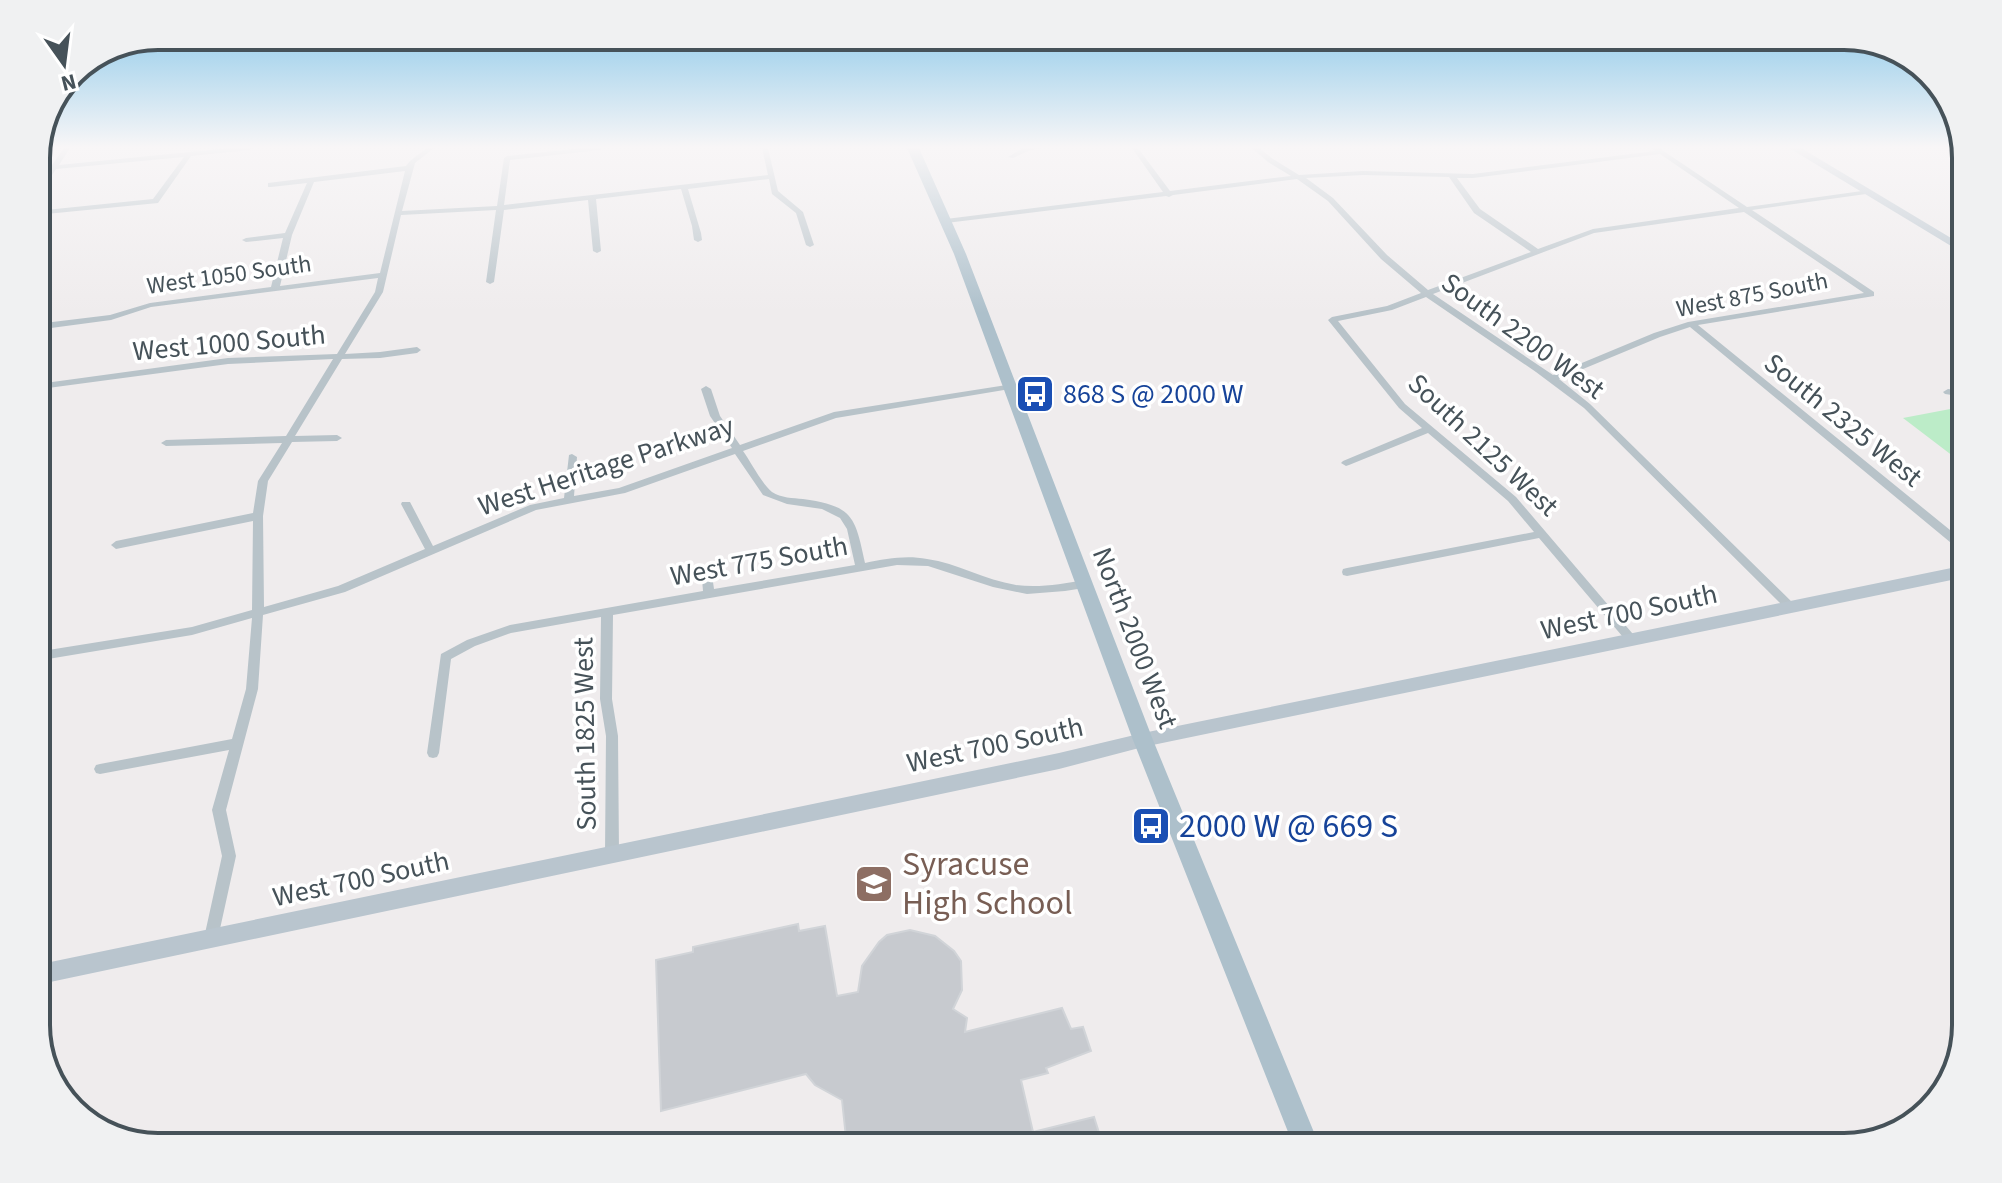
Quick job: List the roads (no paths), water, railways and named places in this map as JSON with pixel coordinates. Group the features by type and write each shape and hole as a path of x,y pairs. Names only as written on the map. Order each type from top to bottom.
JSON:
{"main road":[{"name":"North 2000 West","path":"938,203 1143,740 1301,1133"}],"street":[{"path":"50,212 133,203"},
{"path":"275,288 288,235 302,203"},
{"path":"211,938 229,856 219,810 252,689 258,611 258,516 263,481 379,292 402,203"},
{"path":"490,282 500,203"},
{"path":"400,213 549,203"},
{"path":"592,203 597,251"},
{"path":"687,203 695,217 698,240"},
{"path":"788,203 799,212 810,245"},
{"path":"946,221 1099,203"},
{"name":"South 2200 West","path":"1333,203 1392,266 1554,378 1587,406 1790,606"},
{"path":"1471,203 1477,211 1535,251"},
{"path":"1737,203 1746,209"},
{"path":"1429,294 1593,231 1787,203"},
{"path":"1885,203 1952,244"},
{"name":"West 875 South","path":"1554,378 1691,324 1871,294 1746,209"},
{"path":"246,240 288,235"},
{"name":"West 1050 South","path":"50,325 111,317 150,305 382,275"},
{"name":"South 2125 West","path":"1429,294 1389,308 1332,320 1402,406 1478,467 1542,534 1632,640"},
{"name":"South 2325 West","path":"1691,324 1952,538"},
{"name":"West 1000 South","path":"50,385 228,361 380,355 417,350"},
{"name":"West Heritage Parkway","path":"50,655 192,631 341,589 534,507 621,491 854,410 1010,386"},
{"path":"706,389 715,416 771,496 833,510 845,518 861,568"},
{"path":"1948,392 1952,392"},
{"path":"1346,463 1428,429"},
{"path":"166,443 337,438"},
{"path":"569,499 572,457"},
{"path":"406,504 431,551"},
{"path":"116,545 258,516"},
{"path":"1347,572 1542,534"},
{"name":"West 775 South","path":"433,753 445,657 471,643 510,629 861,568 923,561 955,567 1010,588 1054,590 1084,584"},
{"path":"706,568 709,594"},
{"name":"West 700 South","path":"50,972 1044,764 1143,740 1952,574"},
{"name":"South 1825 West","path":"607,612 606,699 612,736 612,854"},
{"path":"100,769 237,743"}],"place":[{"name":"868 S @ 2000 W","path":"1035,394"},
{"name":"2000 W @ 669 S","path":"1151,826"},
{"name":"Syracuse High School","path":"874,884"}]}
